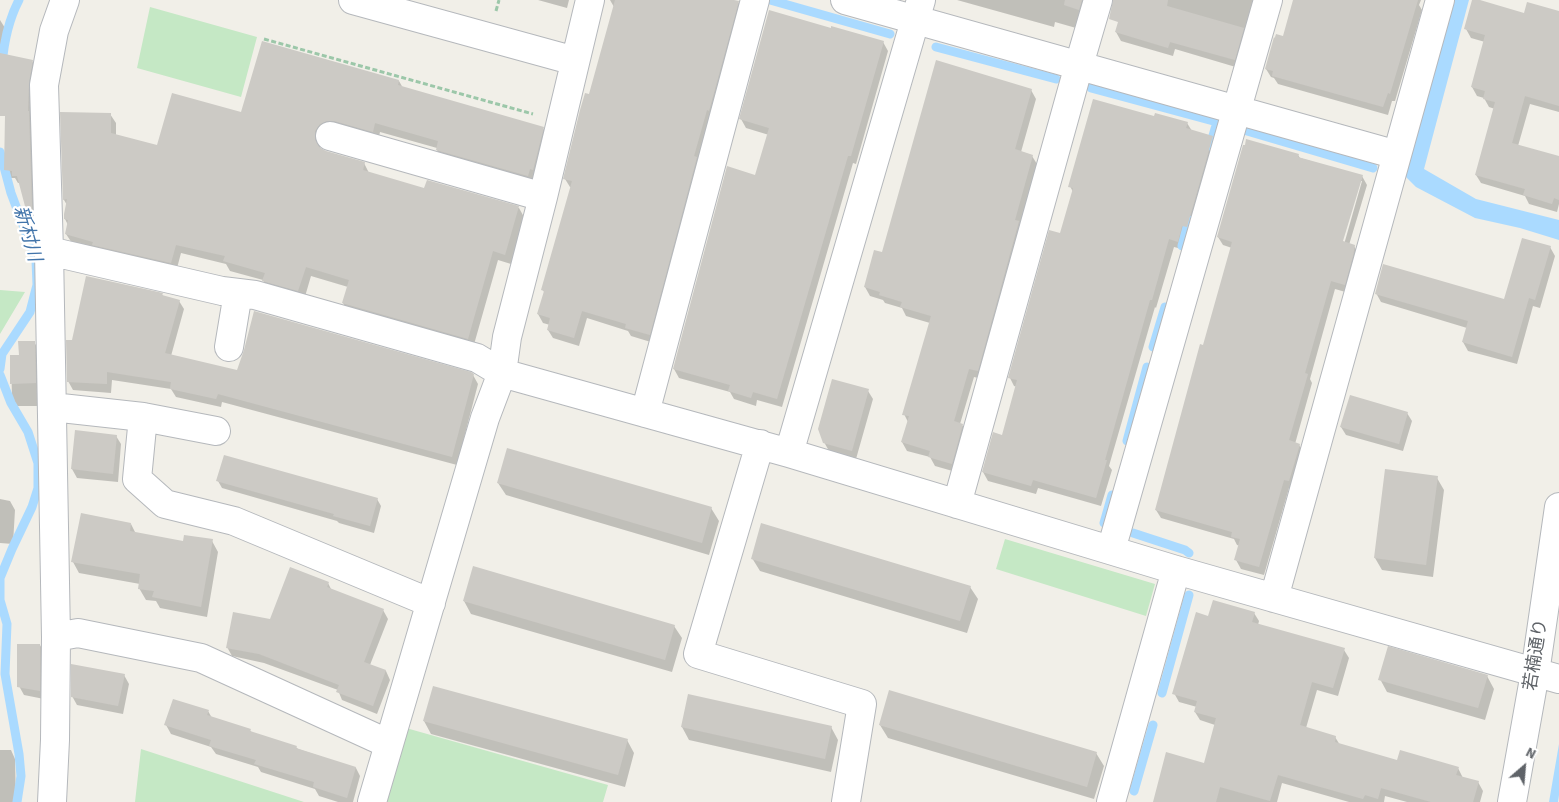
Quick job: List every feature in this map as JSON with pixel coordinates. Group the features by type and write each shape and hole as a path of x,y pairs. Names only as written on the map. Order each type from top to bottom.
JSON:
{"street":[{"path":"52,802 56,740 56,637 44,85 54,31 65,0"},
{"path":"352,0 576,61"},
{"path":"372,802 485,418 502,373 506,337 544,197 590,0"},
{"path":"645,412 756,0"},
{"path":"845,0 918,9 1079,65 1397,155"},
{"path":"957,504 1098,0"},
{"path":"1111,550 1268,0"},
{"path":"1274,598 1440,0"},
{"path":"789,453 918,9"},
{"path":"330,136 544,197"},
{"path":"49,251 222,291 255,295 477,358 502,373 760,444 1176,570 1547,676"},
{"path":"229,348 238,293"},
{"path":"52,407 142,417 216,430"},
{"path":"142,417 137,479 165,504 234,521 431,603"},
{"path":"760,444 698,654 862,704 846,802"},
{"name":"若楠通り","path":"1512,802 1547,676 1559,507"},
{"path":"1112,802 1176,570"},
{"path":"56,637 78,633 201,658 389,744"}],"path":[{"path":"264,39 538,115"}],"green space":[{"path":"150,7 257,37 241,97 137,68"},
{"path":"0,290 25,292 0,334"},
{"path":"1005,539 1155,584 1146,616 996,569"},
{"path":"406,728 608,785 603,802 383,802"},
{"path":"141,749 304,802 135,802"}],"water":[{"path":"1455,0 1469,0 1424,169 1476,199 1559,220 1559,240 1520,228 1475,218 1416,187 1404,175"},
{"path":"1559,744 1558,802 1549,802"}],"building":[{"path":"615,0 739,1 709,111 707,110 694,156 697,157 650,335 625,328 626,324 582,311 574,338 547,330 550,318 537,314 544,291 541,290 572,181 563,179 580,110 585,93 589,94"},
{"path":"1065,0 1082,0 1079,10 1064,5"},
{"path":"1113,0 1168,0 1167,6 1244,28 1235,60 1170,42 1168,48 1115,32 1118,22 1109,19"},
{"path":"1293,0 1418,0 1390,94 1388,93 1383,107 1272,76 1273,71 1265,69 1274,37 1276,34 1283,36"},
{"path":"1472,0 1480,0 1524,13 1527,2 1559,11 1559,106 1525,96 1512,143 1559,156 1559,200 1554,198 1552,204 1523,195 1525,189 1475,175 1495,102 1483,99 1485,91 1471,87 1485,35 1464,29"},
{"path":"769,10 884,41 851,156 848,156 777,399 753,392 751,398 728,391 730,385 673,369 727,166 755,175 769,128 739,119"},
{"path":"262,41 399,80 398,85 544,127 533,170 530,169 528,176 436,150 438,141 375,123 373,132 334,121 320,124 315,131 315,139 319,147 326,151 365,162 363,170 424,188 427,180 519,206 505,255 493,251 468,339 342,303 349,280 306,267 298,291 262,281 265,273 223,261 225,256 176,245 171,263 92,245 93,242 65,234 68,220 64,219 67,199 63,200 60,112 111,113 111,133 157,145 172,93 241,112"},
{"path":"0,53 33,60 29,82 28,111 32,208 26,210 17,176 12,176 12,171 4,170 5,116 0,116"},
{"path":"936,60 1032,89 1015,149 1033,155 1015,220 1019,221 978,371 969,369 954,421 963,424 952,464 928,457 930,451 901,442 909,416 902,415 931,316 900,307 902,302 879,295 880,292 864,287 874,250 882,252"},
{"path":"1093,99 1154,116 1155,113 1188,122 1186,128 1213,136 1187,227 1182,226 1178,242 1169,239 1152,300 1150,300 1096,498 1033,480 1031,486 982,472 993,432 1002,435 1017,380 1008,378 1049,230 1060,233 1073,188 1068,187"},
{"path":"1246,139 1299,154 1298,157 1363,175 1343,241 1355,245 1353,256 1345,285 1331,281 1305,373 1308,374 1289,440 1300,444 1289,481 1284,480 1259,567 1234,560 1240,539 1231,537 1232,532 1155,510 1200,344 1203,345 1232,242 1217,237"},
{"path":"1522,238 1551,246 1535,300 1529,298 1512,357 1462,342 1468,321 1375,294 1383,264 1504,299"},
{"path":"86,276 163,293 162,295 180,300 165,353 237,370 254,311 471,372 474,374 452,457 218,394 216,399 170,389 171,382 107,372 107,384 67,382 66,340 72,340"},
{"path":"18,341 35,341 36,383 10,384 10,355 19,355"},
{"path":"832,379 869,389 852,451 823,443 818,429"},
{"path":"1350,395 1408,412 1399,444 1340,427"},
{"path":"75,430 117,435 113,474 71,469"},
{"path":"507,448 712,507 702,543 497,483"},
{"path":"224,455 378,498 370,526 216,481"},
{"path":"1385,469 1438,476 1426,565 1374,558"},
{"path":"81,513 131,523 130,531 183,541 184,535 213,539 201,607 152,597 154,591 138,589 140,574 71,562"},
{"path":"761,523 971,586 960,621 751,559"},
{"path":"473,566 675,625 665,660 463,601"},
{"path":"290,567 329,582 327,587 384,609 364,662 386,670 373,706 336,692 339,685 259,654 226,648 233,612 270,619"},
{"path":"1213,600 1255,612 1252,622 1345,648 1333,688 1312,682 1300,725 1336,736 1335,742 1397,760 1400,750 1459,767 1456,775 1479,781 1473,802 1431,802 1381,788 1378,799 1365,795 1363,799 1278,775 1270,801 1220,787 1216,802 1153,802 1166,752 1204,763 1216,718 1194,712 1197,701 1172,694 1196,612 1208,616"},
{"path":"17,644 40,644 40,691 17,687"},
{"path":"1388,646 1488,675 1478,708 1378,680"},
{"path":"71,664 125,674 118,706 71,697"},
{"path":"433,686 628,739 618,775 423,721"},
{"path":"889,690 1097,752 1087,787 879,725"},
{"path":"688,694 832,726 825,759 681,727"},
{"path":"173,699 209,710 207,715 251,729 250,731 356,767 347,798 313,787 314,782 254,764 256,760 209,746 211,740 164,725"}],"waterway":[{"name":"新村川","path":"2,65 7,31 19,0"},
{"path":"770,0 890,34"},
{"path":"936,47 1056,79"},
{"path":"1091,88 1217,122 1210,146"},
{"path":"1247,131 1373,168"},
{"name":"新村川","path":"0,152 11,193 36,260 37,285 30,312 2,354 0,369"},
{"path":"1182,246 1189,220"},
{"path":"1153,347 1165,307"},
{"path":"1127,441 1147,367"},
{"name":"新村川","path":"0,375 11,403 28,432 38,463 38,488 32,507 0,578 0,600 7,624 5,674 21,776 17,802"},
{"path":"1104,523 1112,495"},
{"path":"1133,533 1189,553"},
{"path":"1162,693 1189,595"},
{"path":"1134,791 1153,725"}]}
